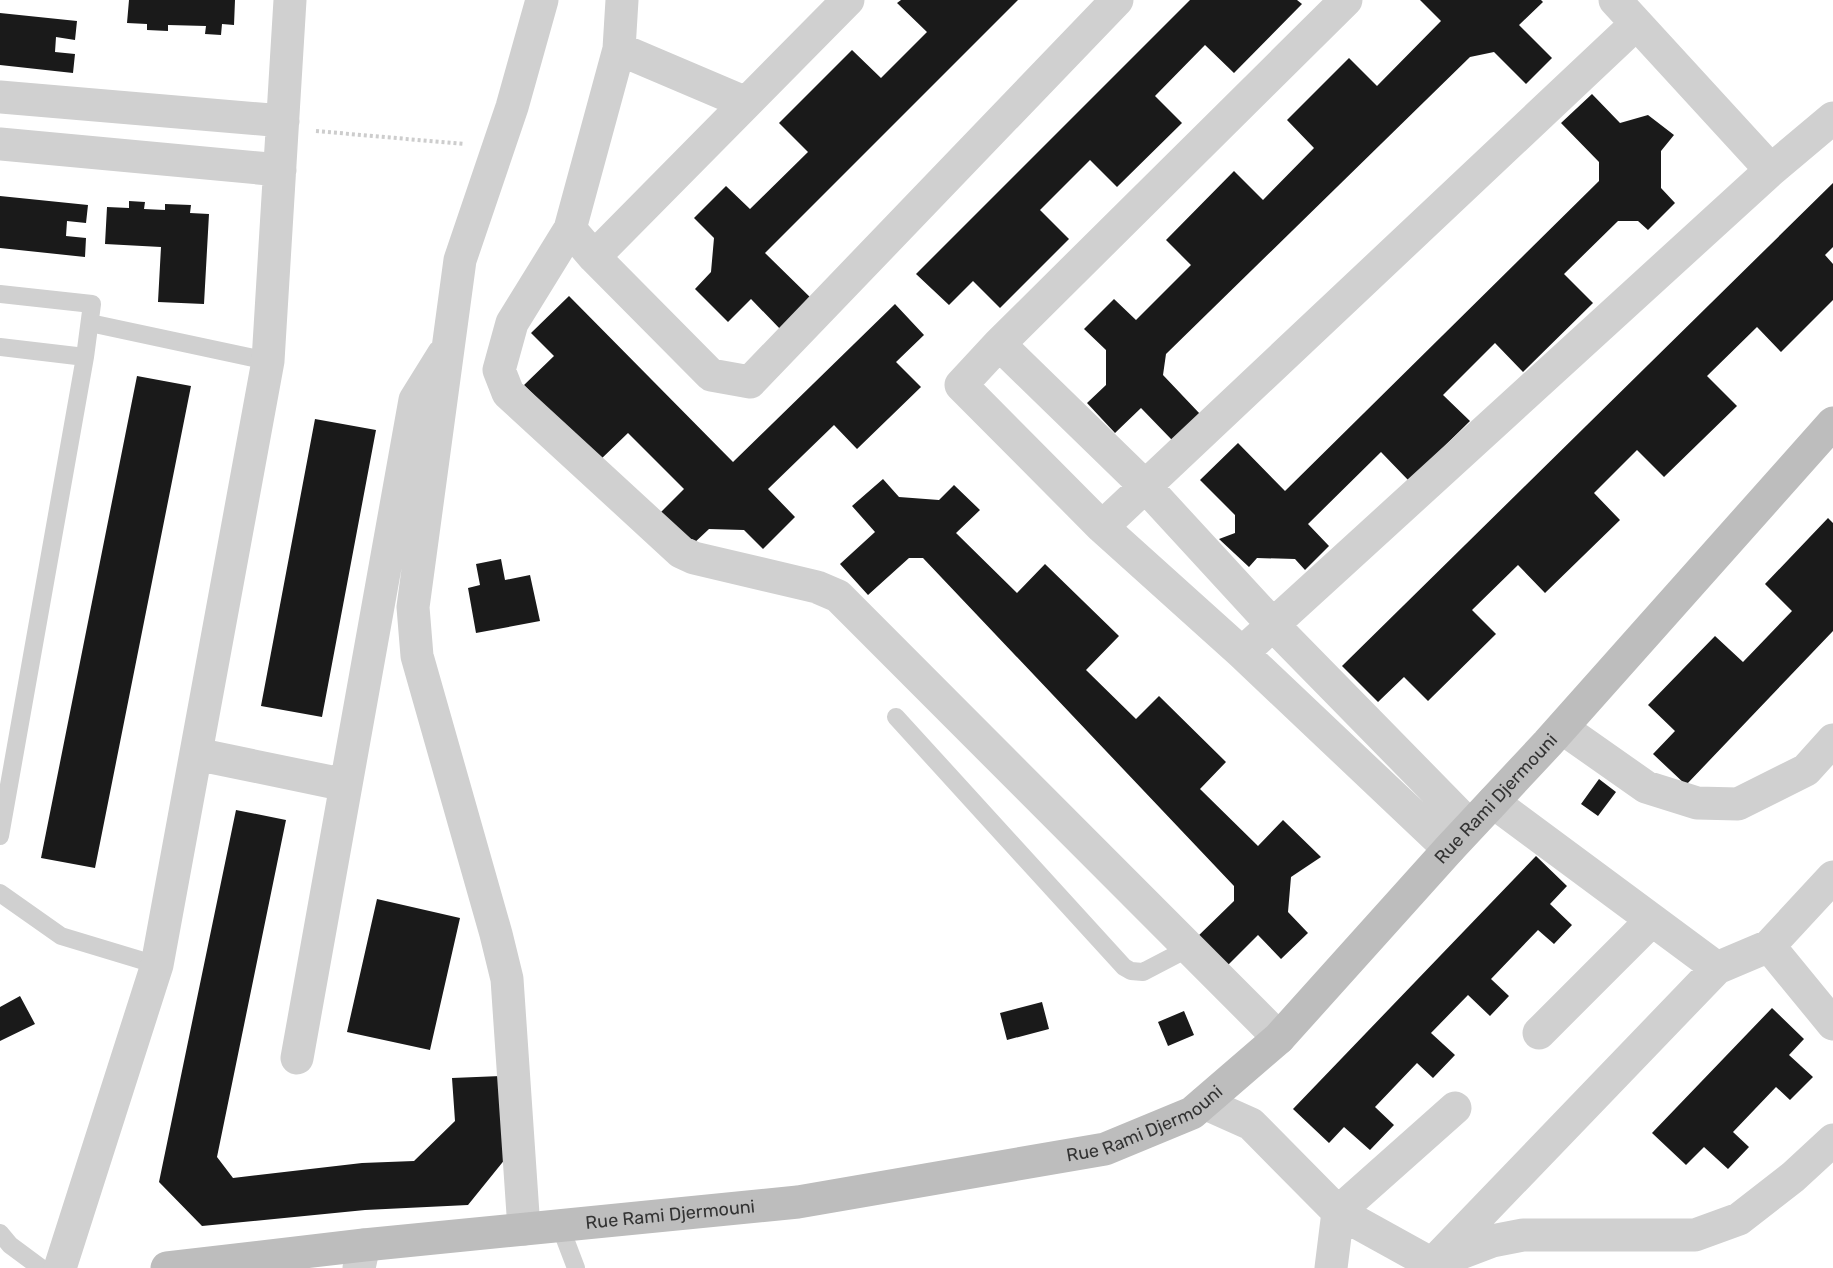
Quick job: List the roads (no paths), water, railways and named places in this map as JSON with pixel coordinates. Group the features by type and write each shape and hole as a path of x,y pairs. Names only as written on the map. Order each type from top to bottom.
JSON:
{"main road":[{"name":"Rue Rami Djermouni","path":"167,1268 361,1257 524,1229 798,1202 1105,1149 1192,1113 1279,1038 1562,728 1833,423"}],"street":[{"path":"60,1268 158,965 268,361 290,0"},
{"path":"524,1229 507,979 417,656 413,607 460,260 512,107 542,0"},
{"path":"622,0 619,50 570,229 512,323 499,370 508,393 681,552 694,558 817,587 838,596 1279,1038"},
{"path":"594,256 848,0"},
{"path":"570,229 711,375 750,382 1117,0"},
{"path":"1346,0 999,344 962,385 1102,527 1242,652 1460,838"},
{"path":"1102,527 1146,487 1625,12 1771,170"},
{"path":"619,50 746,103"},
{"path":"0,97 282,125"},
{"path":"1242,652 1771,170 1833,118"},
{"path":"5,141 280,170"},
{"path":"999,344 1146,487 1273,625 1460,838"},
{"path":"297,1058 415,400 448,346"},
{"path":"1562,728 1646,787 1697,802 1738,804 1806,770 1833,740"},
{"path":"196,754 346,785"},
{"path":"1493,802 1717,968"},
{"path":"1432,1266 1717,968 1769,946 1833,877"},
{"path":"1539,1033 1652,920"},
{"path":"1769,946 1833,1024"},
{"path":"1204,1103 1251,1124 1338,1212 1432,1266"},
{"path":"1331,1268 1338,1212 1455,1108"},
{"path":"1432,1266 1492,1241 1523,1235 1695,1235 1738,1219 1793,1177 1833,1140"}],"lane":[{"path":"0,294 92,304 85,357 0,836"},
{"path":"90,323 268,361"},
{"path":"0,347 85,357"},
{"path":"896,717 1124,967 1131,971 1143,972 1189,948"},
{"path":"0,893 61,936 158,965"},
{"path":"560,1226 576,1268"},
{"path":"0,1233 10,1245 41,1268"}]}
